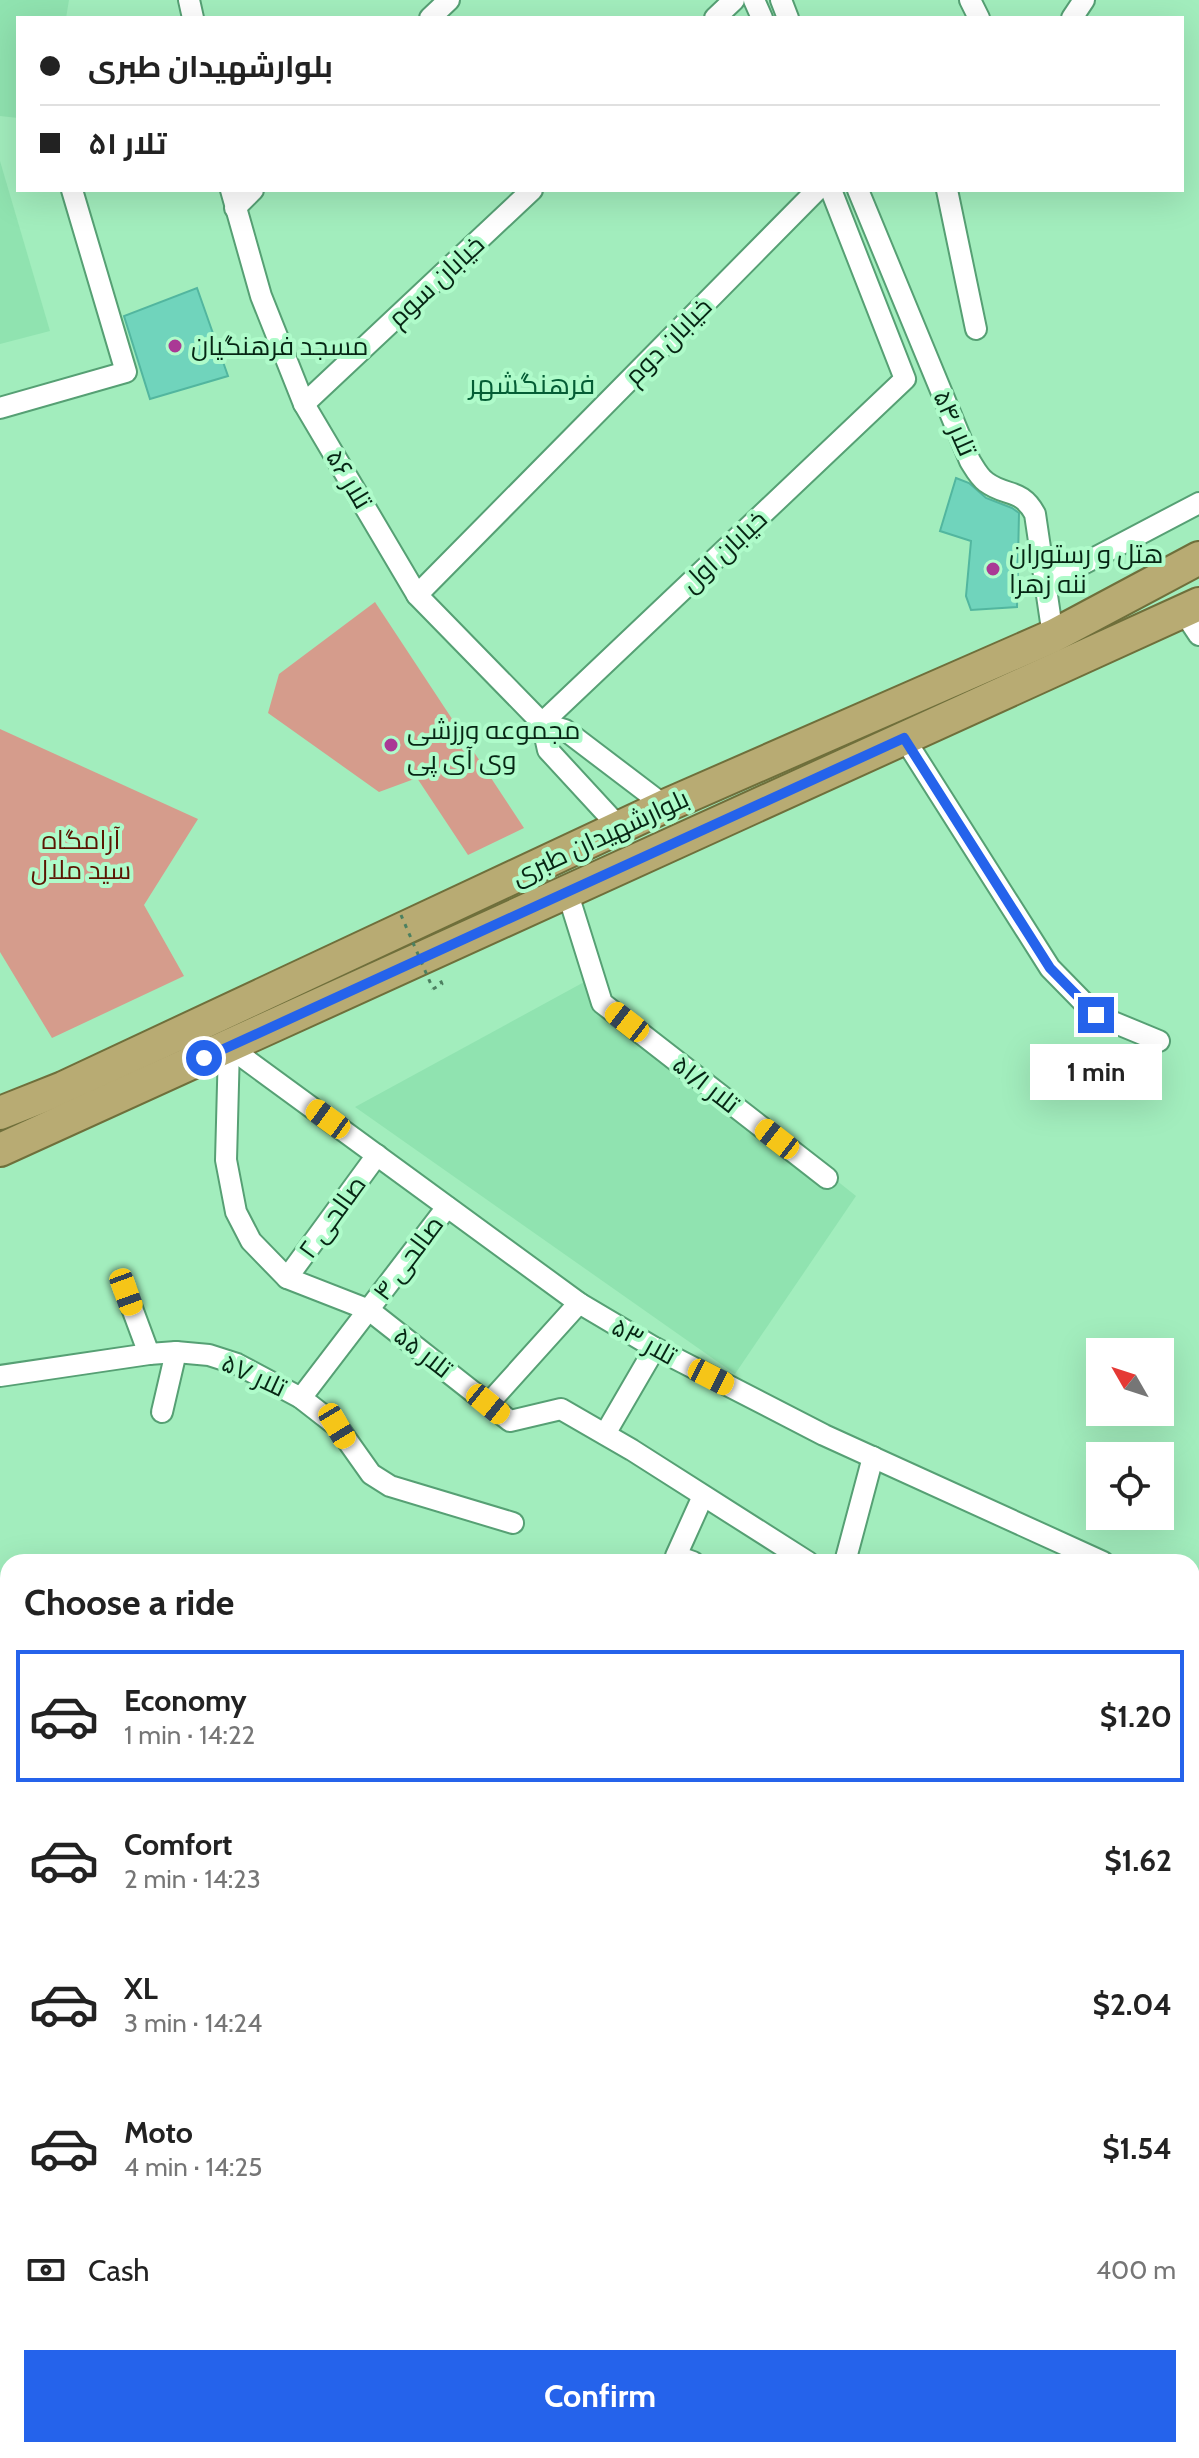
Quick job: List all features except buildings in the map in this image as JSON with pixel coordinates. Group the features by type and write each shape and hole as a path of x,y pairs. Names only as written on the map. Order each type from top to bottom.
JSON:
{"highway":[{"name":"بلوارشهیدان طبری","path":"0,1113 63,1088 665,806 1053,636 1199,558"},
{"name":"بلوارشهیدان طبری","path":"0,1150 904,738 1194,617"},
{"path":"0,1090 63,1088"}],"street":[{"path":"432,16 449,0"},
{"path":"717,16 734,0"},
{"path":"0,408 126,372 73,192"},
{"name":"خیابان سوم","path":"304,404 530,192"},
{"name":"خیابان دوم","path":"417,595 815,192"},
{"name":"خیابان اول","path":"542,723 905,379 832,192"},
{"name":"تلار ۵۴","path":"859,192 970,461 982,479 1023,498 1035,514 1053,636"},
{"path":"947,192 976,329"},
{"name":"تلار ۵۶","path":"233,199 261,296 304,404 417,595 542,723"},
{"path":"1045,584 1199,503"},
{"path":"619,827 548,750 542,723 565,730 665,806"},
{"path":"904,738 1050,968 1096,1015 1159,1041"},
{"name":"تلار ۵۱/۱","path":"567,891 602,1003 827,1178"},
{"name":"تلار ۵۳","path":"229,1047 579,1303 655,1348 824,1435 1085,1554"},
{"name":"تلار ۵۵","path":"229,1047 226,1160 236,1212 251,1241 287,1278 369,1310 510,1421 561,1409 795,1554"},
{"name":"صالحی ۲","path":"287,1278 377,1155"},
{"name":"صالحی ۴","path":"301,1398 447,1207"},
{"path":"126,1292 149,1354"},
{"path":"488,1404 579,1303"},
{"path":"605,1434 655,1348"},
{"path":"162,1412 176,1352"},
{"name":"تلار ۵۷","path":"0,1376 149,1354 176,1352 209,1355 237,1364 301,1398 337,1426 371,1474 390,1486 513,1523"},
{"path":"847,1554 873,1457"},
{"path":"677,1554 703,1496"}],"path":[{"path":"401,915 433,989 442,984"}],"shaded area":[{"path":"0,0 69,0 66,16 16,16 16,118 0,116"},
{"path":"0,161 50,331 0,344"},
{"path":"586,981 856,1196 735,1374 355,1107"}],"green space":[{"name":"مجموعه ورزشی وی آی پی","path":"375,602 524,828 468,855 417,778 379,792 268,713 279,674"},
{"name":"آرامگاه سید ملال","path":"0,729 198,819 144,905 184,976 52,1038 0,952"}],"place":[{"name":"مسجد فرهنگیان","path":"175,346"},
{"name":"هتل و رستوران ننه زهرا","path":"993,569"},
{"name":"مجموعه ورزشی وی آی پی","path":"391,745"}],"district":[{"name":"فرهنگشهر","path":"532,384"}],"route":[{"path":"204,1058 904,738 1050,968 1096,1015"}]}
